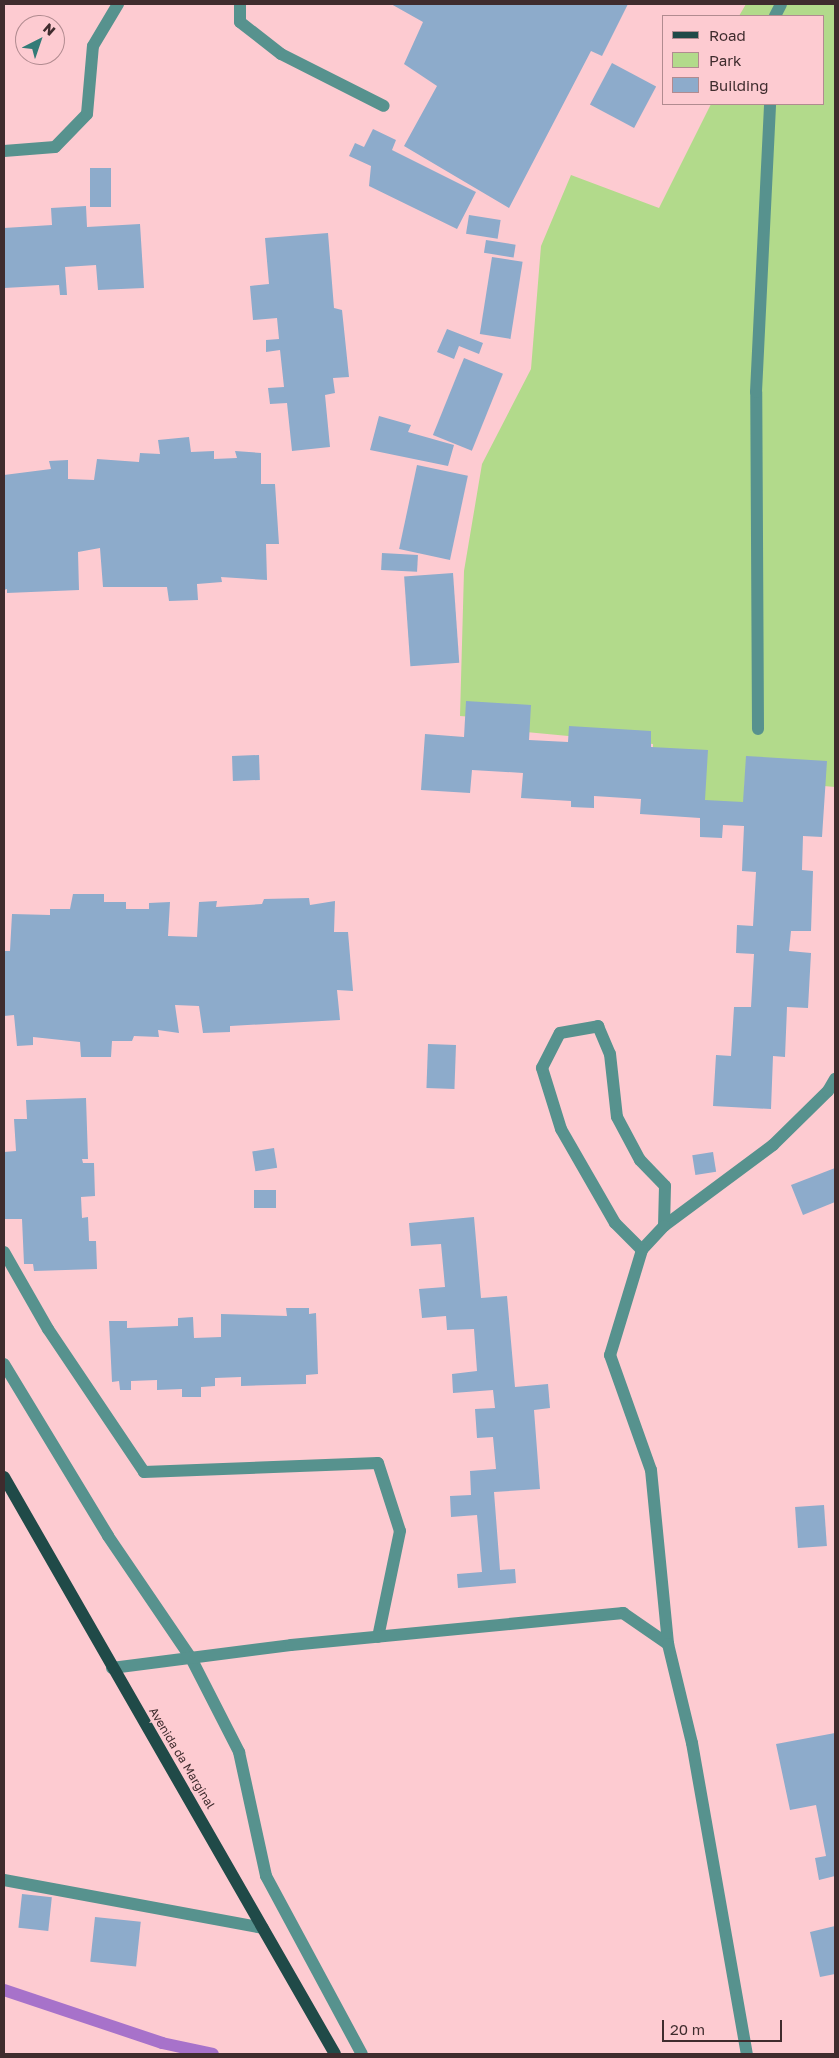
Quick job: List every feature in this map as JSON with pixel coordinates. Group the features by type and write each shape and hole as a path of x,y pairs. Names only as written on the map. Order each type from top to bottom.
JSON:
{"main road":[{"name":"Avenida da Marginal","path":"4,1477 112,1668 194,1804 335,2054"}],"street":[{"path":"4,151 55,147 87,114 93,46 118,4"},
{"path":"240,4 240,22 280,54 384,106"},
{"path":"758,729 756,392 770,105"},
{"path":"642,1250 615,1223 561,1129 542,1068 560,1033 598,1026 610,1054 617,1117 640,1160 665,1186 664,1226"},
{"path":"747,2054 692,1743 668,1644 651,1470 610,1354 642,1250 664,1226 773,1145 828,1091 835,1079"},
{"path":"4,1252 48,1329 144,1472 378,1463 400,1531 378,1638"},
{"path":"4,1364 108,1536 191,1658 239,1752 266,1876 362,2054"},
{"path":"112,1668 623,1613 668,1644"},
{"path":"4,1880 263,1928"}],"green space":[{"path":"746,4 835,4 835,787 745,779 743,815 704,809 653,755 653,744 526,732 525,721 460,716 464,571 482,464 531,369 541,246 571,175 659,208 710,105 824,105 824,15 740,15"}],"building":[{"path":"391,4 628,4 602,56 591,51 509,208 404,146 437,86 404,64 423,22"},
{"path":"612,63 656,86 634,128 590,104"},
{"path":"373,129 396,140 392,150 476,192 457,229 369,186 371,166 349,156 355,143 364,147"},
{"path":"90,168 111,168 111,207 90,207"},
{"path":"86,206 87,227 140,224 144,288 98,290 96,265 65,267 67,295 60,295 59,285 4,288 4,228 52,225 51,208"},
{"path":"469,215 501,220 498,239 466,234"},
{"path":"328,233 334,308 342,310 349,377 333,378 335,393 325,395 330,447 292,451 287,403 270,404 268,388 284,387 280,350 266,352 266,340 279,339 277,318 253,320 250,286 269,284 265,238"},
{"path":"486,240 516,245 514,258 484,253"},
{"path":"492,257 523,262 510,339 480,334"},
{"path":"447,329 483,343 479,354 459,346 454,359 437,352"},
{"path":"464,358 503,374 472,451 433,435"},
{"path":"379,416 411,425 408,432 454,445 448,466 370,450"},
{"path":"189,437 191,452 214,451 214,459 237,458 235,451 261,453 261,484 275,484 279,544 266,544 267,580 221,577 222,582 197,584 198,600 169,601 167,587 103,587 100,548 78,552 79,590 7,593 7,589 4,590 4,475 51,469 49,461 68,460 68,479 94,480 97,459 139,462 140,453 160,454 158,440"},
{"path":"417,465 468,476 450,560 399,549"},
{"path":"382,553 418,555 417,572 381,570"},
{"path":"453,573 459,663 410,666 404,576"},
{"path":"466,701 531,705 529,740 568,742 569,726 651,731 651,747 708,750 705,800 743,802 746,756 827,761 822,837 803,836 802,870 813,871 811,931 791,931 789,951 811,953 808,1008 787,1007 785,1057 773,1056 771,1109 713,1106 716,1055 731,1056 734,1007 751,1007 754,954 736,953 737,925 753,926 756,872 742,871 744,826 723,825 722,838 700,837 700,818 640,814 641,799 594,796 594,808 571,807 571,801 521,798 523,773 472,770 470,793 421,790 425,734 464,737"},
{"path":"259,755 260,780 233,781 232,756"},
{"path":"73,894 104,894 104,902 126,902 126,909 149,909 149,903 170,902 168,936 197,937 199,902 217,901 216,907 262,904 264,899 309,898 310,905 335,901 334,932 348,932 353,991 337,990 340,1020 230,1026 230,1032 203,1033 199,1006 175,1005 179,1033 158,1030 159,1037 134,1036 132,1041 112,1041 111,1057 81,1057 80,1042 33,1037 33,1045 17,1046 14,1015 4,1016 4,951 10,951 12,914 50,915 50,909 70,909"},
{"path":"428,1044 456,1045 454,1089 426,1088"},
{"path":"86,1098 88,1159 82,1159 83,1163 94,1163 95,1196 81,1197 82,1218 88,1217 89,1241 96,1241 97,1269 34,1271 33,1264 24,1264 22,1219 4,1219 4,1152 16,1151 14,1119 27,1119 26,1100"},
{"path":"274,1148 277,1168 255,1171 252,1151"},
{"path":"713,1152 716,1172 695,1175 692,1155"},
{"path":"835,1168 835,1202 803,1215 791,1185"},
{"path":"254,1190 276,1190 276,1208 254,1208"},
{"path":"474,1217 481,1298 507,1296 515,1387 548,1384 550,1408 534,1410 540,1489 494,1492 500,1570 515,1569 516,1583 458,1588 457,1574 482,1572 477,1515 451,1517 450,1496 471,1495 470,1471 496,1469 493,1437 477,1438 475,1409 495,1408 493,1390 453,1393 452,1374 477,1371 474,1329 447,1330 446,1316 422,1318 419,1289 445,1287 441,1244 411,1246 409,1223"},
{"path":"286,1308 309,1308 309,1314 316,1313 318,1374 306,1375 306,1384 241,1386 241,1377 215,1378 215,1386 201,1387 201,1397 182,1397 182,1389 157,1390 157,1380 131,1381 131,1390 120,1390 119,1381 112,1382 109,1321 127,1321 127,1328 178,1326 178,1318 193,1317 194,1338 221,1337 221,1314 287,1316"},
{"path":"824,1505 827,1546 798,1548 795,1507"},
{"path":"835,1733 835,1876 819,1880 815,1858 826,1856 816,1805 790,1810 776,1744"},
{"path":"22,1894 52,1897 48,1931 18,1928"},
{"path":"95,1917 141,1922 136,1967 90,1962"},
{"path":"835,1926 835,1974 820,1977 810,1932"}],"waterway":[{"path":"4,1990 162,2043 213,2054"}]}
